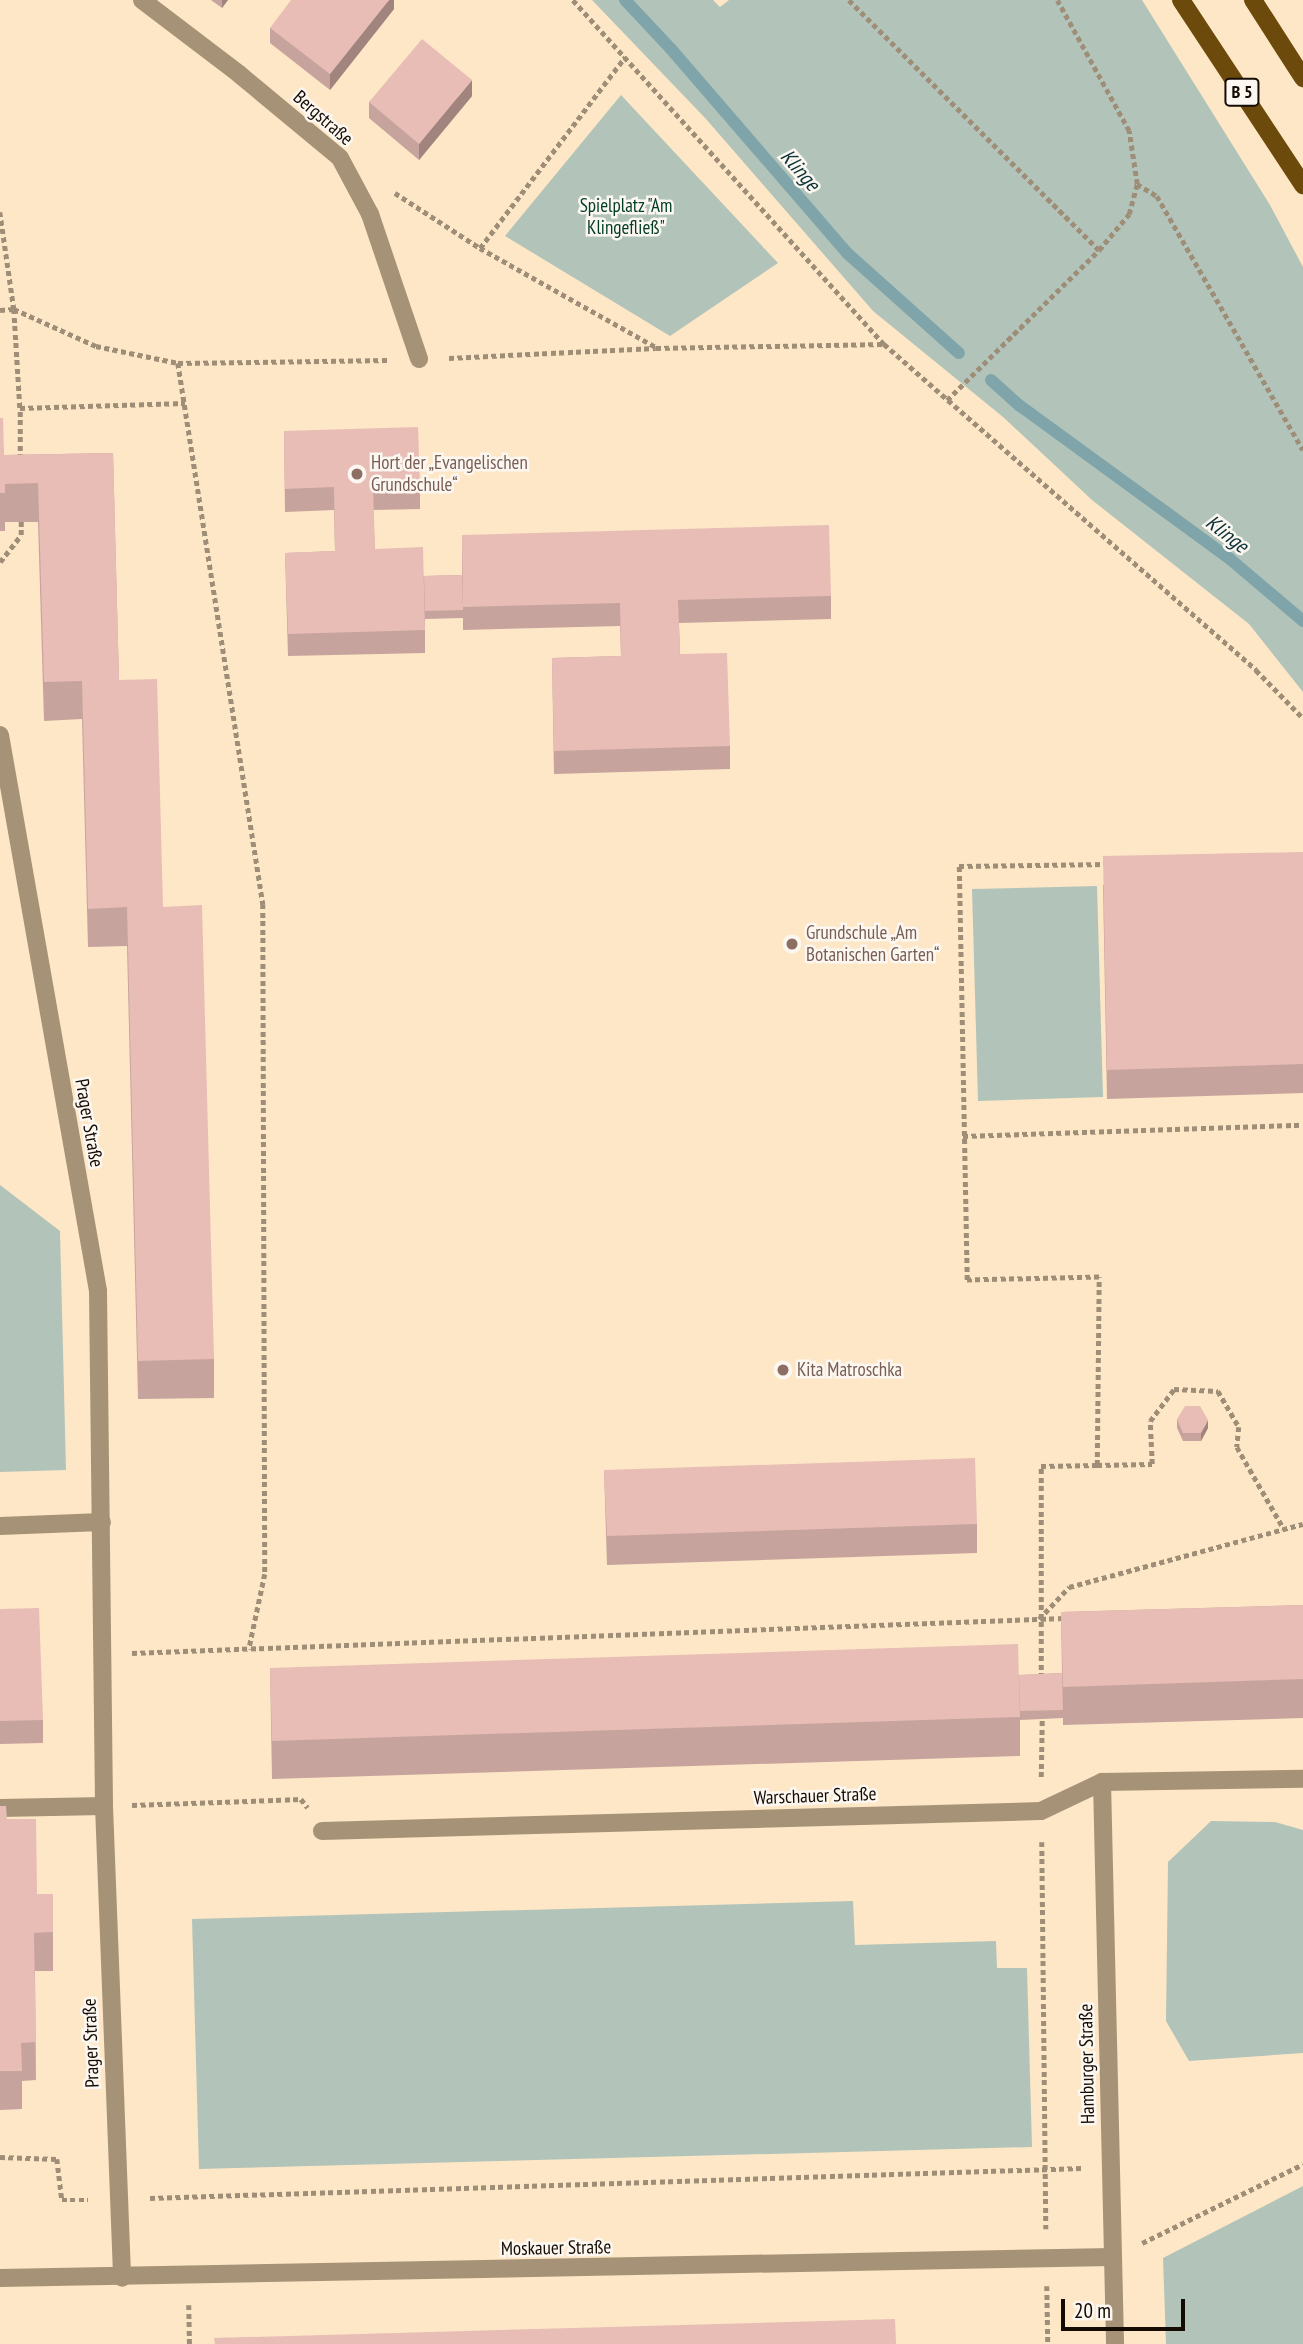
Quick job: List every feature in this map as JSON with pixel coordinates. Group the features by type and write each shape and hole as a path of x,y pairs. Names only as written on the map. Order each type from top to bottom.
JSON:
{"main road":[{"name":"B 5","path":"1181,0 1303,185"},
{"path":"1253,0 1303,78"}],"street":[{"name":"Bergstraße","path":"142,0 239,74 340,158 370,214 419,359"},
{"name":"Prager Straße","path":"0,735 98,1291 104,1806 122,2278"},
{"path":"0,1526 102,1522"},
{"name":"Warschauer Straße","path":"322,1830 1041,1811 1102,1782 1303,1779"},
{"name":"Hamburger Straße","path":"1102,1782 1115,2344"},
{"path":"0,1808 104,1806"},
{"name":"Moskauer Straße","path":"0,2278 122,2278 1113,2257"}],"path":[{"path":"573,0 884,344 1256,670 1303,719"},
{"path":"849,0 1099,250"},
{"path":"947,400 1099,250 1129,214 1137,184 1129,131 1057,0"},
{"path":"480,248 625,57"},
{"path":"1137,184 1157,196 1303,450"},
{"path":"387,188 480,248 656,348"},
{"path":"0,212 14,309 20,408 20,472"},
{"path":"0,310 14,309 96,346 178,363 419,359 656,348 884,344"},
{"path":"178,363 263,904 265,1574 249,1649"},
{"path":"20,408 185,403"},
{"path":"0,562 21,535 21,510"},
{"path":"1097,1465 1099,1277 967,1280 959,866 1110,864"},
{"path":"963,1136 1303,1125"},
{"path":"1041,1682 1041,1466 1152,1464 1150,1421 1174,1389 1218,1391 1239,1427 1237,1447 1284,1529"},
{"path":"1039,1619 1069,1587 1303,1524"},
{"path":"103,1654 1067,1618"},
{"path":"1042,1718 1048,2344"},
{"path":"104,1806 302,1799 322,1830"},
{"path":"0,2157 57,2159 62,2200 1111,2167"},
{"path":"1113,2257 1303,2164"},
{"path":"188,2276 190,2344"}],"green space":[{"path":"592,0 713,0 720,7 729,0 1142,0 1270,205 1303,267 1303,692 1249,624 1092,500 1003,417 873,311 706,119"},
{"name":"Spielplatz \"Am Klingefließ\"","path":"621,95 778,263 670,336 505,236"},
{"path":"1097,886 1103,1097 978,1101 972,889"},
{"path":"0,1185 60,1231 66,1470 0,1472"},
{"path":"1211,1821 1275,1822 1303,1830 1303,2053 1189,2061 1166,2021 1168,1862"},
{"path":"853,1901 855,1945 996,1941 997,1968 1027,1968 1032,2147 199,2169 192,1919"},
{"path":"1303,2186 1303,2344 1166,2344 1163,2258"}],"building":[{"path":"291,0 389,0 330,74 270,28"},
{"path":"422,39 472,80 419,144 369,102"},
{"path":"0,418 3,418 4,455 113,453 119,680 157,679 163,907 202,905 214,1359 138,1361 127,907 88,909 82,681 44,682 38,483 5,484 5,493 0,493"},
{"path":"418,427 420,486 373,487 375,549 423,547 425,630 288,634 285,553 335,551 334,487 285,489 284,431"},
{"path":"829,525 831,596 678,600 680,654 727,653 730,746 554,751 552,658 621,656 620,603 463,607 462,535"},
{"path":"462,575 463,610 425,611 424,576"},
{"path":"1303,852 1303,1064 1107,1070 1103,856"},
{"path":"1185,1406 1200,1406 1208,1420 1201,1433 1183,1433 1177,1419"},
{"path":"975,1458 977,1524 607,1536 604,1470"},
{"path":"1303,1605 1303,1679 1063,1687 1061,1612"},
{"path":"39,1608 43,1720 0,1721 0,1609"},
{"path":"1018,1644 1020,1717 272,1741 270,1668"},
{"path":"1062,1673 1063,1710 1020,1711 1019,1675"},
{"path":"0,1806 6,1806 7,1819 36,1819 37,1894 53,1894 53,1932 34,1933 36,2042 21,2043 22,2071 0,2071"},
{"path":"895,2319 896,2344 215,2344 214,2338"}],"waterway":[{"name":"Klinge","path":"625,0 671,49 847,253 959,353"},
{"name":"Klinge","path":"991,380 1019,405 1230,559 1303,621"}],"place":[{"name":"Hort der „Evangelischen Grundschule“","path":"357,474"},
{"name":"Grundschule „Am Botanischen Garten“","path":"792,944"},
{"name":"Kita Matroschka","path":"783,1370"}]}
